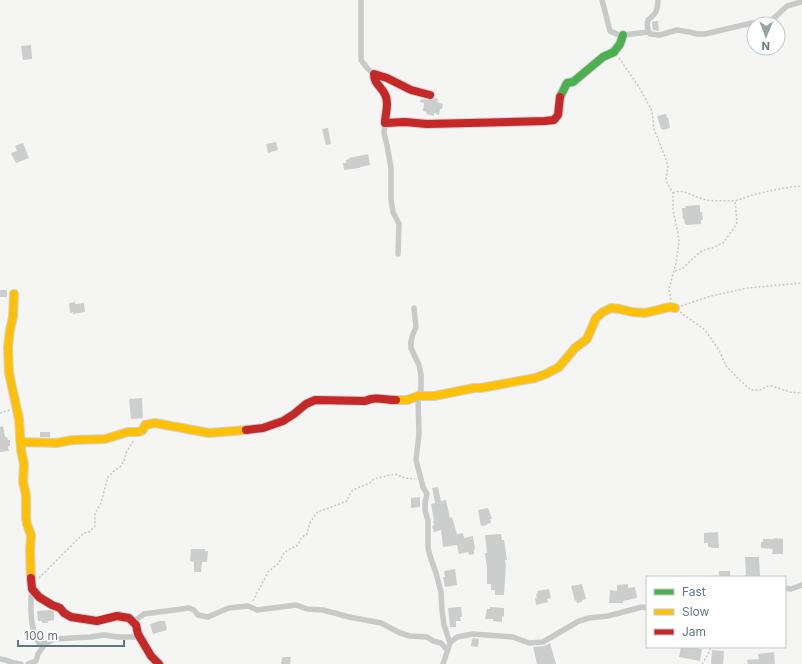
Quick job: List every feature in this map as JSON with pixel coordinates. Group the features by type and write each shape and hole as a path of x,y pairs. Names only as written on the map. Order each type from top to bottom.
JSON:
{"street":[{"path":"361,0 361,60 374,74 383,76 417,92 430,95"},
{"path":"602,0 610,31 619,35 648,32 650,34 660,35 677,30 705,34 752,23 766,22 774,19 787,6 801,2"},
{"path":"648,32 648,20 657,11 658,0"},
{"path":"384,123 405,122 427,124 545,122 554,120 558,115 560,96 567,83 573,82 603,57 614,52 620,44 623,35"},
{"path":"374,74 374,79 386,98 384,133 391,168 391,199 393,212 398,224 398,254"},
{"path":"14,294 13,317 8,347 9,373 19,419 20,440 24,464 27,524 31,535 32,626 38,642 45,644"},
{"path":"20,440 22,442 56,443 73,440 105,439 128,432 138,432 143,430 145,425 155,423 209,433 255,430 283,421 306,404 316,400 340,402 364,401 380,398 390,400 407,400 418,396 434,396 535,378 546,374 559,366 575,348 586,339 596,318 611,308 632,312 645,312 670,307 675,308"},
{"path":"414,308 416,327 411,341 411,348 419,364 421,390 418,396 419,434 416,460 423,487 427,494 425,510 428,521 428,548 442,592 442,610 450,642"},
{"path":"32,585 40,597 52,605 60,608 64,613 72,617 97,621 118,616 129,618 136,625 138,634 151,656 159,664"},
{"path":"786,588 791,589 802,585"},
{"path":"133,622 144,614 189,608 194,610 198,615 208,618 229,608 248,606 257,610 296,605 381,623 400,633 410,636 427,637 433,641 441,643 447,650"},
{"path":"443,664 450,642 457,637 473,634 514,637 529,643 543,642 579,621 589,618 608,616 642,607 646,608"},
{"path":"28,664 35,662 38,654 45,644 54,639 104,635 118,637 140,637"},
{"path":"0,660 21,664"}],"path":[{"path":"614,52 639,87 652,111 654,129 667,162 668,167 666,178 667,183 673,193 672,210 679,242 676,263 669,289 672,303 675,308 705,330 719,350 726,366 751,390 760,390 768,386 772,386 790,392 802,393"},
{"path":"673,193 687,193 704,199 735,201 759,193 802,186"},
{"path":"674,271 683,268 700,252 723,243 737,222 735,201"},
{"path":"675,308 711,296 748,288 802,283"},
{"path":"0,413 17,408"},
{"path":"32,585 57,558 84,533 89,532 93,528 95,524 95,513 101,503 108,477 121,466 126,453 134,442 135,436 138,432"},
{"path":"248,606 257,595 268,572 278,564 284,553 298,545 302,537 307,534 310,523 318,511 347,501 352,491 370,483 374,479 395,474 405,478 421,479"},
{"path":"702,664 711,648"}],"building":[{"path":"658,21 659,31 653,30 652,22"},
{"path":"31,45 32,59 23,60 21,46"},
{"path":"434,98 438,99 437,102 443,104 439,115 434,113 434,116 426,114 427,112 423,111 424,103 420,102 421,99 432,100"},
{"path":"666,114 670,128 663,130 661,129 657,116"},
{"path":"328,128 331,144 326,145 322,129"},
{"path":"276,142 278,150 268,153 266,144"},
{"path":"23,143 29,158 16,163 11,153 17,151 15,146"},
{"path":"368,154 370,165 344,170 343,163 346,163 346,160 349,158"},
{"path":"700,205 700,212 702,212 703,220 701,220 701,224 686,225 683,219 682,208 686,208 685,206"},
{"path":"0,290 7,290 7,297 0,297"},
{"path":"75,302 75,304 84,303 85,312 70,313 69,303"},
{"path":"142,398 143,418 131,419 129,399"},
{"path":"3,426 5,437 10,440 10,446 8,446 9,451 0,452 0,427"},
{"path":"40,432 50,432 50,437 40,437"},
{"path":"438,487 441,501 446,500 450,518 452,517 457,534 463,533 464,538 473,536 475,549 474,554 469,555 468,552 459,554 457,545 443,547 441,530 434,532 432,526 434,525 434,521 431,504 435,502 432,488"},
{"path":"420,497 420,507 411,508 411,498"},
{"path":"488,508 492,519 490,519 491,523 481,526 478,510"},
{"path":"718,532 719,548 708,547 708,543 704,543 704,533"},
{"path":"501,534 502,540 504,540 507,560 505,560 504,595 495,595 495,590 491,590 491,584 487,584 485,553 487,553 485,535"},
{"path":"763,539 783,539 783,554 772,554 773,549 761,548 761,542 763,542"},
{"path":"191,549 205,549 205,551 208,551 207,562 202,562 201,572 194,572 194,562 190,561"},
{"path":"745,557 759,557 760,576 746,576"},
{"path":"455,569 457,585 445,587 443,577 445,577 444,571"},
{"path":"719,571 730,571 730,576 719,576"},
{"path":"582,584 586,599 577,603 576,600 575,601 571,586"},
{"path":"628,584 628,588 635,587 637,598 623,601 623,603 609,603 610,590 617,591 617,585"},
{"path":"549,589 551,598 547,599 548,602 536,605 535,598 537,598 537,591"},
{"path":"461,607 461,621 456,621 456,627 450,627 448,608"},
{"path":"490,607 504,608 504,617 502,616 502,622 493,621 493,619 485,619 487,609 490,609"},
{"path":"50,610 54,612 54,620 48,621 48,623 38,621 37,611"},
{"path":"165,621 167,630 153,634 150,624"},
{"path":"473,638 479,639 478,647 471,646"},
{"path":"550,643 556,664 537,664 533,647 544,646"},
{"path":"681,648 702,649 700,661 679,657"},
{"path":"712,650 724,651 723,664 711,664"},
{"path":"774,652 775,664 748,664 747,660 759,659 758,654"},
{"path":"282,657 291,657 290,664 281,664"}],"traffic: fast":[{"path":"560,97 567,83 573,82 603,57 614,52 620,44 623,35"}],"traffic: slow":[{"path":"14,294 13,317 8,347 9,373 19,419 21,450 24,464 23,482 26,495 26,518 31,535 31,578"},
{"path":"396,400 407,400 418,396 434,396 535,378 559,367 575,348 587,339 596,318 603,312 611,308 645,313 670,307 675,308"},
{"path":"20,440 22,442 56,443 73,440 105,439 128,432 138,432 143,430 145,425 155,423 209,433 246,430"}],"traffic: jam":[{"path":"430,95 411,90 387,78 374,74 375,81 385,94 387,100 385,123 405,122 427,124 554,120 558,115 560,97"},
{"path":"246,430 263,428 283,421 306,404 315,400 365,401 376,398 396,400"},
{"path":"31,578 32,589 39,597 60,608 64,613 71,617 97,621 117,616 129,618 136,625 138,634 151,656 159,664"}]}
